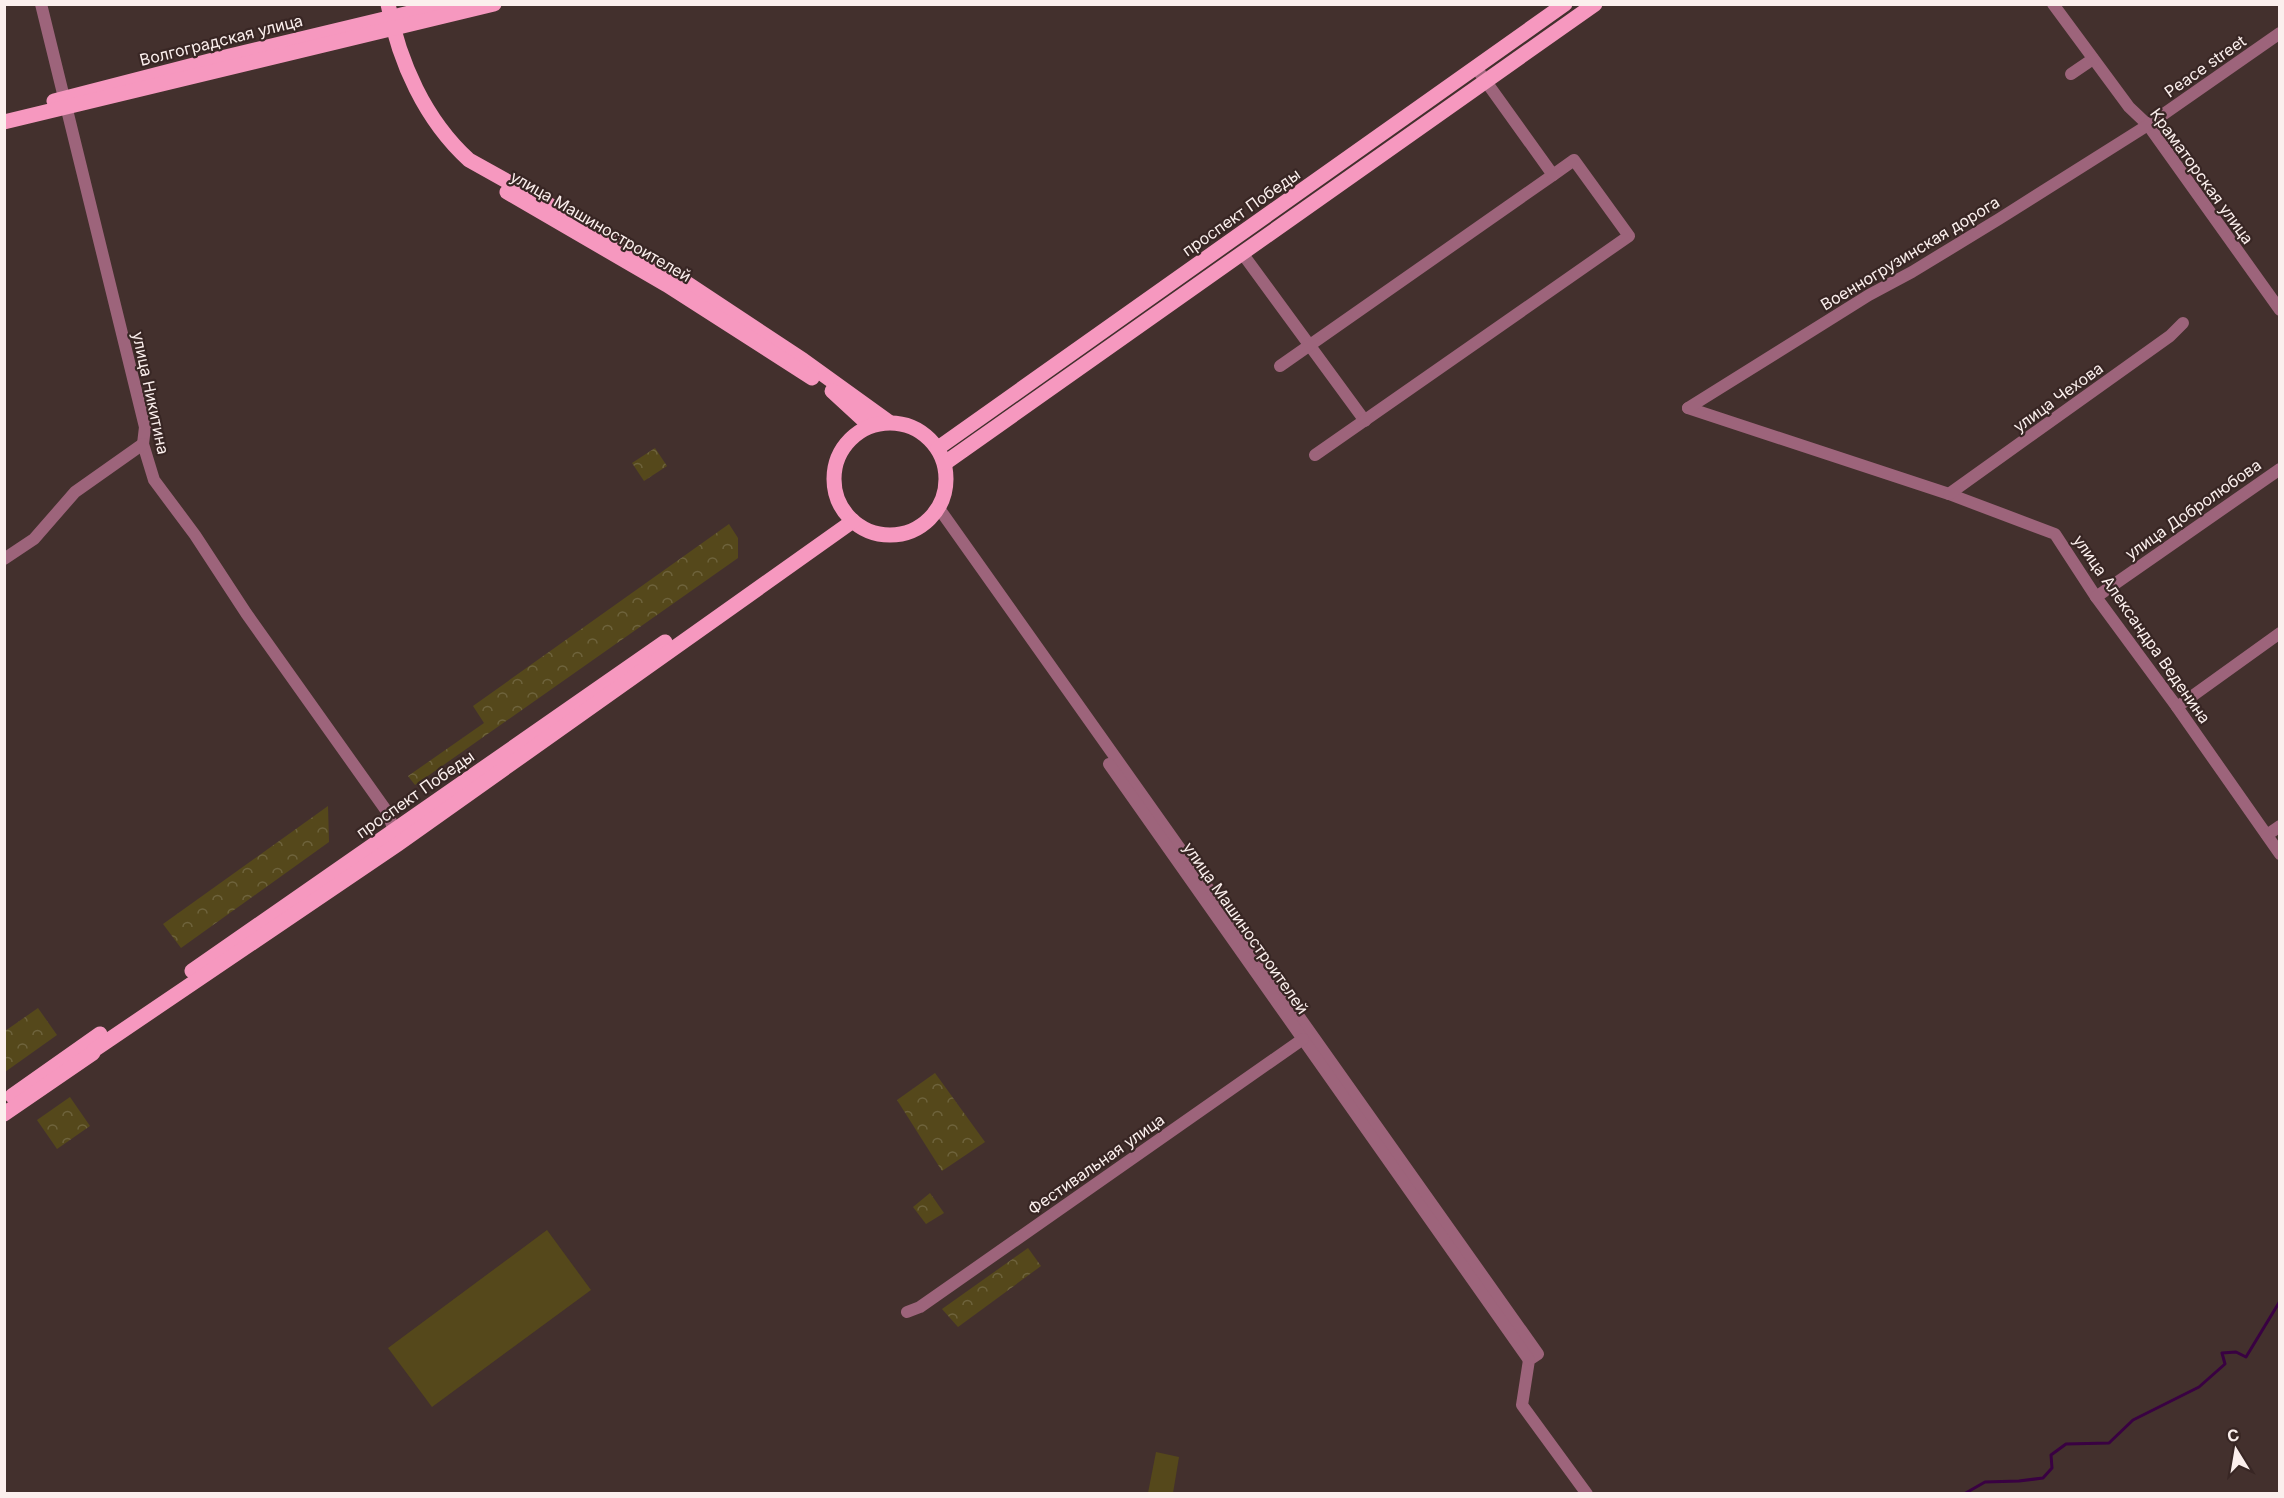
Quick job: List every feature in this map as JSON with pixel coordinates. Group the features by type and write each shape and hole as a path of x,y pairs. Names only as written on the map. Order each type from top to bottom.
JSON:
{"main road":[{"name":"улица Машиностроителей","path":"379,4 388,20 399,74 416,112 442,145 464,166 667,285 831,390 870,426"},
{"name":"Волгоградская улица","path":"4,113 65,103 447,4"},
{"path":"494,4 388,20 409,74 430,114 450,143 469,160 673,274 803,360 889,422"},
{"name":"проспект Победы","path":"938,448 1477,69 1565,4"},
{"path":"945,463 1595,4"},
{"path":"4,122 65,103"},
{"path":"889,422 908,424 925,433 938,448 945,463 947,479 944,496 935,512 921,526 906,533 890,535 874,533 850,518 838,501 834,483 835,465 842,448 848,441 870,426 889,422"},
{"path":"4,1114 93,1053 94,1050 398,844 850,518"},
{"name":"проспект Победы","path":"4,1102 850,518"}],"street":[{"name":"улица Никитина","path":"41,4 145,427 143,444 154,480 195,535 246,614 388,813 394,831"},
{"name":"Краматорская улица","path":"2054,4 2129,107 2148,125 2278,305"},
{"name":"Peace street","path":"2148,125 2280,33"},
{"path":"2071,74 2093,58"},
{"path":"1477,69 1553,175"},
{"name":"Военногрузинская дорога","path":"1688,408 1999,219 2148,125"},
{"path":"1280,366 1574,160 1629,236 1315,455"},
{"path":"1242,254 1365,420"},
{"name":"улица Чехова","path":"1949,494 2074,407 2170,336 2183,323"},
{"name":"улица Александра Веденина","path":"1688,408 1949,494 2055,534 2096,597 2177,707 2280,854"},
{"path":"4,559 34,539 75,492 143,444"},
{"name":"улица Добролюбова","path":"2096,597 2280,469"},
{"path":"935,512 1538,1354 1529,1360 1522,1405 1587,1494"},
{"name":"улица Машиностроителей","path":"935,512 1529,1360"},
{"path":"2177,707 2280,633"},
{"path":"2267,835 2280,826"},
{"name":"Фестивальная улица","path":"907,1312 920,1307 1303,1040"}],"green space":[{"path":"655,448 667,466 644,481 632,463"},
{"path":"729,524 738,538 738,558 415,785 408,776 484,723 473,706"},
{"path":"328,806 329,842 181,948 163,924"},
{"path":"38,1008 57,1035 5,1072 5,1031"},
{"path":"935,1073 985,1142 942,1171 897,1100"},
{"path":"70,1097 90,1126 57,1149 37,1120"},
{"path":"930,1193 944,1213 926,1224 913,1207"},
{"path":"547,1230 591,1290 432,1407 388,1348"},
{"path":"1028,1248 1041,1266 958,1327 942,1309"},
{"path":"1156,1452 1179,1457 1173,1493 1148,1493"}],"waterway":[{"path":"1964,1494 1985,1482 2043,1478 2052,1468 2051,1455 2066,1444 2109,1443 2133,1420 2199,1387 2225,1364 2222,1353 2236,1352 2246,1357 2280,1301"}]}
